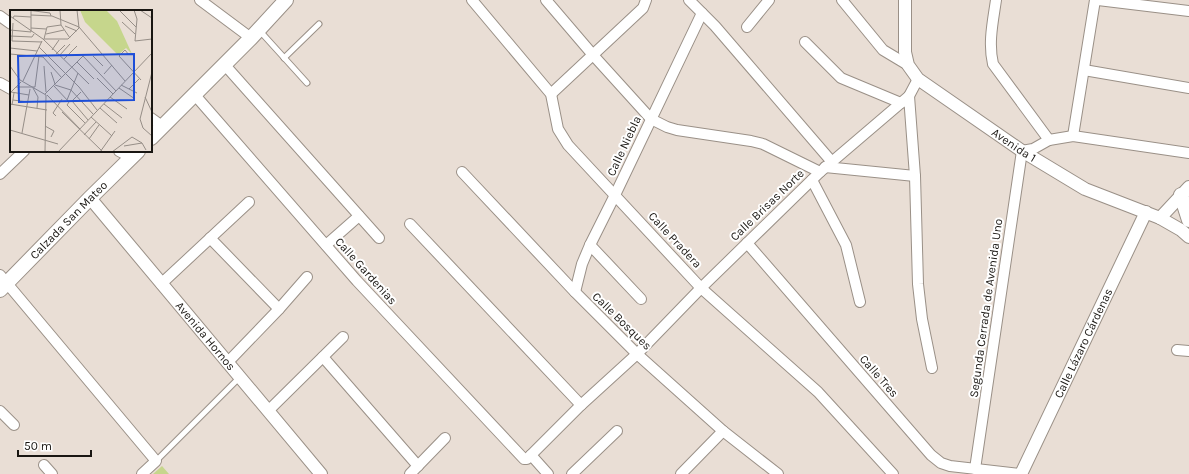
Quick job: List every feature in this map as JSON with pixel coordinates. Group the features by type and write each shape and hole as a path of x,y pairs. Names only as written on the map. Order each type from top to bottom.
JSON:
{"main road":[{"path":"152,135 157,122 194,94 286,0"},
{"name":"Calzada San Mateo","path":"2,282 135,154"},
{"path":"1185,191 1189,220"}],"street":[{"path":"200,0 254,34"},
{"name":"Calle Pradera","path":"472,0 551,94 558,129 568,145 701,288 818,392 892,474"},
{"path":"546,0 651,119 667,128 751,141 826,167 915,176"},
{"path":"551,94 643,8 646,0"},
{"path":"689,0 702,13 826,167"},
{"path":"747,27 769,0"},
{"path":"842,0 883,50 908,65"},
{"name":"Avenida 1","path":"905,0 905,52 908,65 918,79 1022,151 1085,189 1160,218 1181,230 1189,237"},
{"path":"996,0 990,45 990,53 993,64 1049,140"},
{"path":"1074,136 1094,0"},
{"path":"1098,0 1189,11"},
{"name":"Calle Niebla","path":"575,292 582,264 590,245 702,13"},
{"path":"0,16 10,23"},
{"path":"805,42 841,78 901,102"},
{"path":"224,64 379,238"},
{"path":"1084,70 1189,88"},
{"name":"Calle Brisas Norte","path":"528,457 637,354 701,288 812,180 909,96 918,79"},
{"path":"0,83 10,88"},
{"name":"Calle Gardenias","path":"194,94 357,282 528,457 548,474"},
{"path":"909,96 915,176 918,284 922,319 932,368"},
{"path":"1022,151 1033,149 1049,140 1074,136 1189,153"},
{"name":"Segunda Cerrada de Avenida Uno","path":"975,469 1022,151"},
{"path":"1,171 23,152"},
{"path":"124,152 135,154"},
{"name":"Calle Bosques","path":"462,172 575,292 637,354 723,431 772,472"},
{"path":"812,180 846,245 860,302"},
{"path":"1160,218 1185,191"},
{"name":"Avenida Hornos","path":"90,198 321,474"},
{"path":"161,284 249,202"},
{"name":"Calle Lázaro Cárdenas","path":"1020,474 1146,212"},
{"path":"326,245 359,216"},
{"path":"410,224 582,405"},
{"path":"210,238 279,309"},
{"name":"Calle Tres","path":"747,243 931,455 941,463 950,466 1020,474"},
{"path":"590,245 641,299"},
{"path":"227,363 279,309 307,277"},
{"path":"2,282 156,461 142,474"},
{"path":"268,411 343,337"},
{"path":"1178,350 1189,351"},
{"path":"323,357 418,466"},
{"path":"0,410 14,425"},
{"path":"572,474 617,430"},
{"path":"680,474 723,431"},
{"path":"410,474 445,438"},
{"path":"44,465 52,474"}],"lane":[{"path":"284,58 319,24"},
{"path":"254,34 284,58 307,83"},
{"path":"156,461 240,377"}],"green space":[{"path":"162,466 169,474 153,474"}]}
